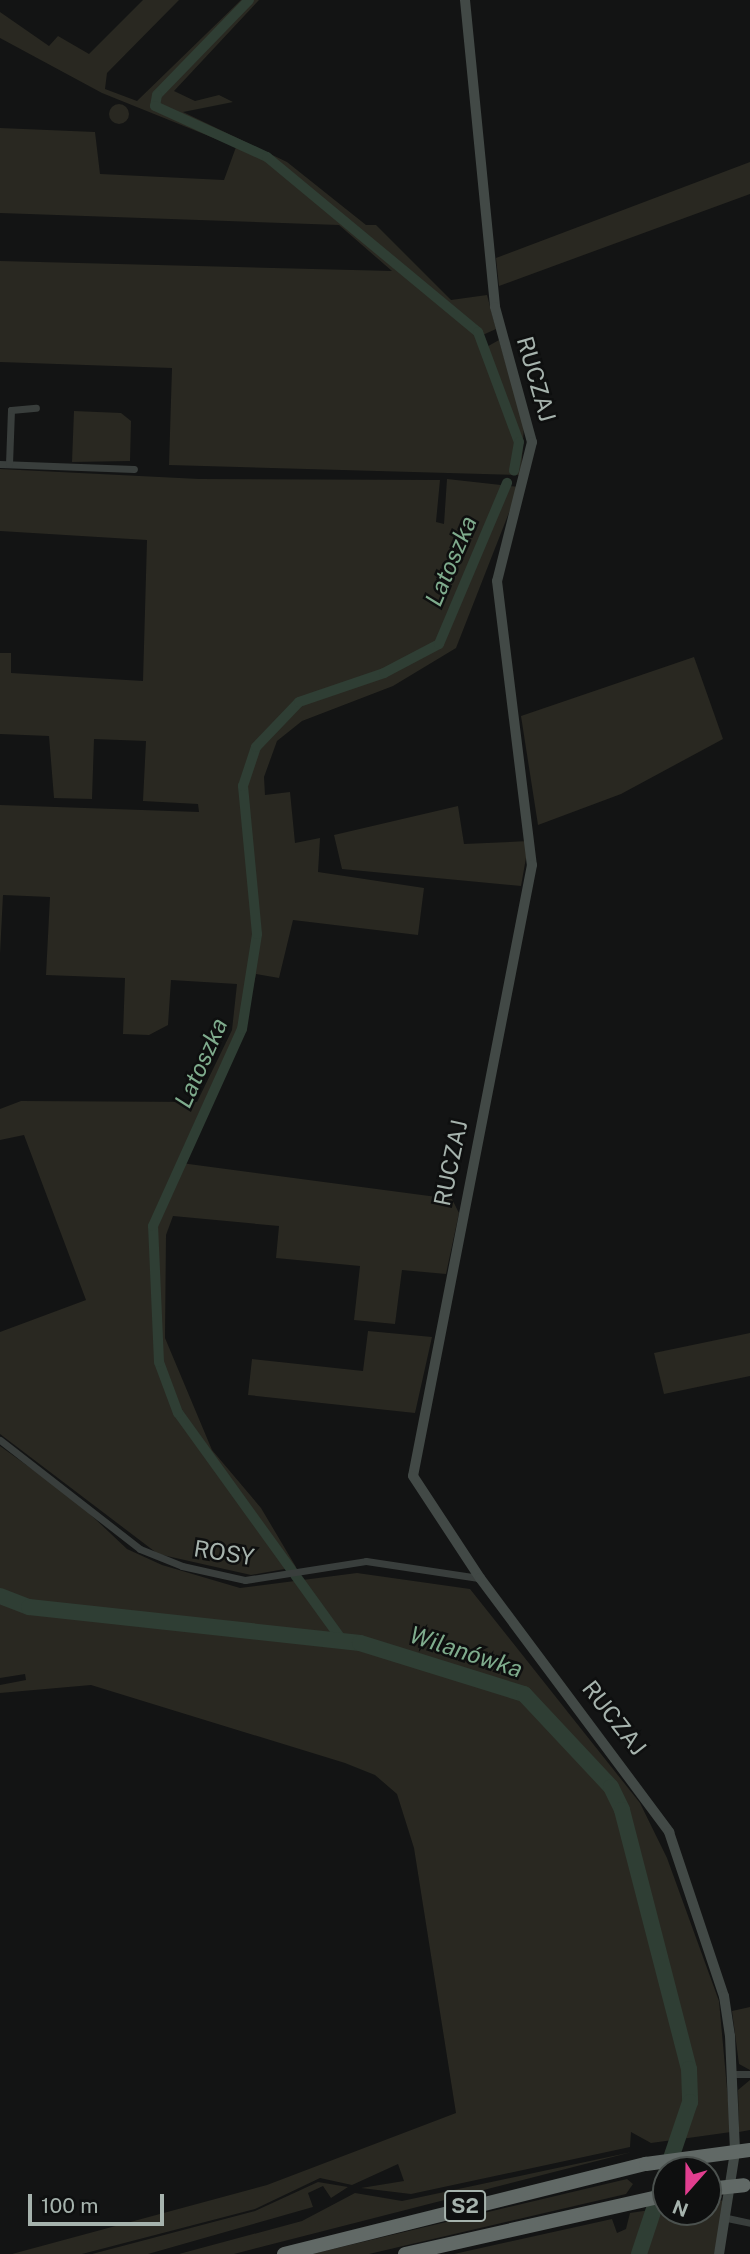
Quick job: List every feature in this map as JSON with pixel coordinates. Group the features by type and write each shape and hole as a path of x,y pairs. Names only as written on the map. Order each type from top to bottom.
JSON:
{"highway":[{"name":"S2","path":"284,2254 646,2164 750,2150"},
{"path":"722,2187 747,2184"},
{"name":"S2","path":"405,2254 652,2197"}],"street":[{"name":"RUCZAJ","path":"465,0 495,307 532,442 497,581 531,865 413,1467 424,1497 480,1578 664,1823 724,1996 734,2074 727,2218 719,2254"},
{"path":"36,408 11,411 4,464 134,469"},
{"name":"ROSY","path":"0,1440 157,1558 228,1578 277,1578 310,1567 366,1562 480,1578"},
{"path":"734,2074 750,2074"},
{"path":"727,2218 750,2223"}],"shaded area":[{"path":"143,0 179,0 107,73 105,89 137,101 241,0 259,0 174,91 195,101 219,95 233,102 183,112 287,162 366,225 376,225 451,300 487,295 496,329 476,338 483,349 499,340 524,426 521,475 169,465 172,368 0,362 0,261 392,271 339,225 0,213 0,128 95,132 100,174 224,180 236,147 102,93 0,38 0,12 49,46 58,36 89,54"},
{"path":"119,104 126,107 129,114 126,121 119,124 112,121 109,114 112,107"},
{"path":"750,162 750,194 499,286 496,258"},
{"path":"74,411 121,413 131,421 130,461 72,462"},
{"path":"0,469 199,479 440,480 436,522 444,524 447,479 519,487 456,648 393,686 302,721 277,741 264,777 265,795 290,792 295,843 320,838 318,872 424,888 418,935 293,920 279,978 256,974 243,1037 181,1163 452,1199 459,1213 446,1274 402,1270 395,1324 354,1320 360,1266 276,1258 279,1226 173,1216 166,1235 165,1338 212,1450 261,1508 296,1567 251,1575 158,1554 0,1434 0,1332 86,1300 24,1135 0,1140 0,1109 21,1101 197,1102 232,1030 237,984 171,980 168,1025 149,1035 123,1034 125,978 46,975 50,897 3,895 0,954 0,805 199,812 198,804 143,801 146,741 94,739 92,799 54,798 49,736 0,734 0,653 11,653 11,673 143,681 147,540 0,531"},
{"path":"694,657 723,739 621,794 538,825 521,716"},
{"path":"458,806 464,844 529,841 521,886 342,869 334,835"},
{"path":"368,1331 432,1337 415,1413 248,1395 252,1359 363,1371"},
{"path":"750,1333 750,1376 664,1394 654,1353"},
{"path":"0,1446 75,1500 127,1549 162,1565 240,1588 357,1573 470,1589 640,1803 667,1858 719,2001 731,2132 681,2139 694,2087 676,2009 669,2011 686,2086 673,2140 651,2143 631,2132 630,2147 411,2194 361,2188 404,2181 398,2164 352,2185 320,2178 255,2209 82,2254 12,2254 267,2185 456,2113 414,1848 397,1794 375,1775 345,1763 91,1685 0,1693 0,1685 26,1680 25,1674 0,1678"},
{"path":"750,2007 750,2070 739,2064 732,2011"},
{"path":"750,2080 750,2130 739,2132 738,2090"},
{"path":"632,2152 234,2254 179,2254 302,2221 355,2193 402,2201"},
{"path":"627,2179 633,2184 626,2194 369,2254 312,2254"},
{"path":"318,2182 348,2187 331,2198 323,2186 308,2193 313,2207 148,2254 92,2254 255,2211"},
{"path":"727,2200 722,2221 722,2201"},
{"path":"650,2210 638,2249 644,2249 654,2226 721,2226 714,2254 454,2254 612,2219 617,2233 626,2229 630,2213"}],"waterway":[{"name":"Latoszka","path":"249,0 157,95 155,106 267,157 478,332 519,442 514,471"},
{"name":"Latoszka","path":"342,1640 178,1413 159,1362 153,1226 242,1029 257,934 243,786 256,747 299,702 384,673 439,644 507,483"},
{"name":"Wilanówka","path":"0,1596 29,1607 360,1643 524,1694 611,1787 622,1810 689,2069 690,2102 672,2156"},
{"name":"Wilanówka","path":"639,2254 652,2215"}]}
